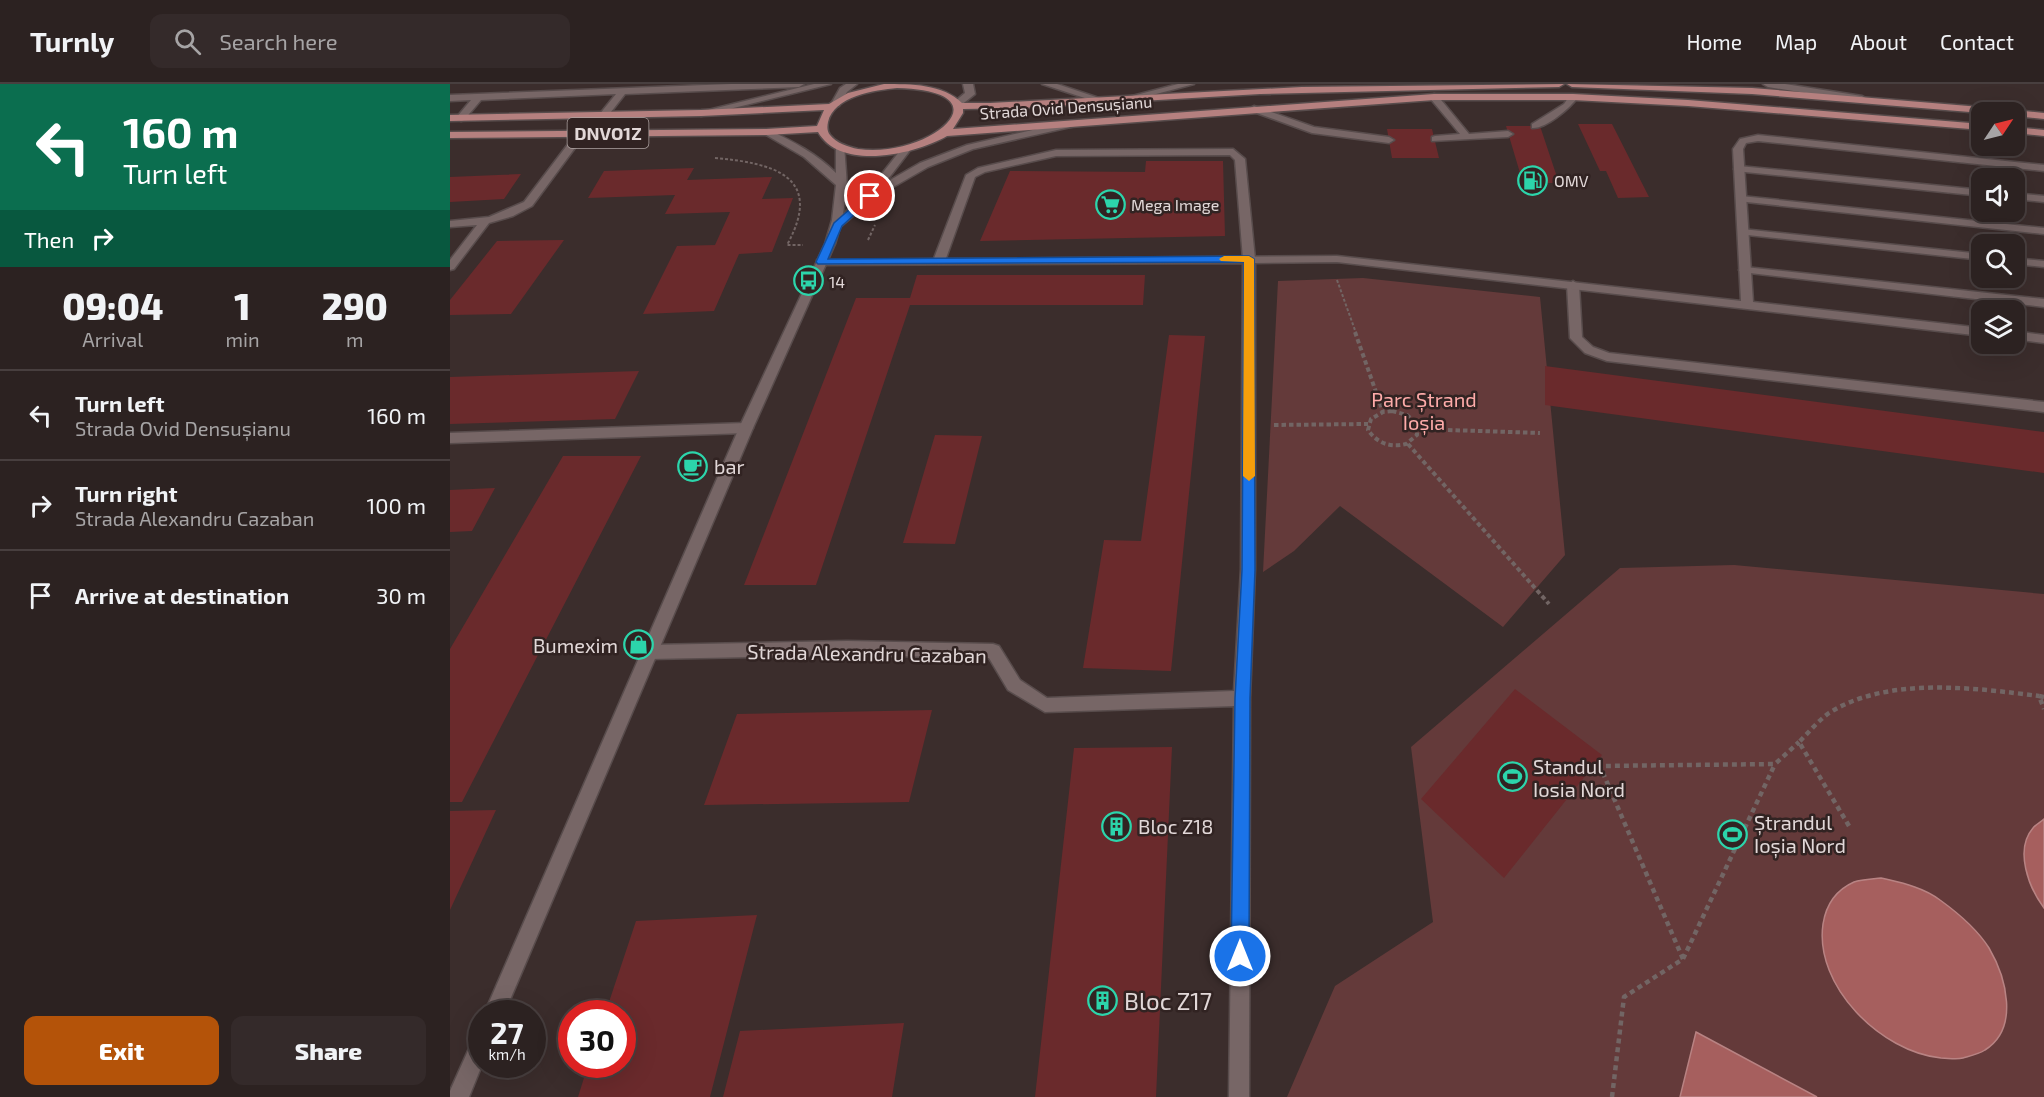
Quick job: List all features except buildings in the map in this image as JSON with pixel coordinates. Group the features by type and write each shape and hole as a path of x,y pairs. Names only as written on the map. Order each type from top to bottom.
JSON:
{"main road":[{"name":"Strada Ovid Densușianu","path":"957,105 997,107 1215,93 1559,84"},
{"path":"1572,84 1681,87 1971,109"},
{"name":"DNVO1Z","path":"450,118 701,113 834,106 863,91 897,85 928,87 941,91 957,105"},
{"name":"Strada Ovid Densușianu","path":"841,147 871,152 906,149 944,133 1434,97 1573,97 1757,107 1971,126"},
{"path":"944,133 958,115 957,105"},
{"path":"834,106 824,118 822,129 828,140 841,147"},
{"path":"2025,114 2044,116"},
{"name":"DNVO1Z","path":"450,135 766,132 822,129"},
{"path":"2025,131 2044,133"}],"street":[{"path":"450,98 799,84"},
{"path":"701,113 826,84"},
{"path":"834,106 843,90 852,84"},
{"path":"957,105 970,94 968,84"},
{"path":"1047,84 1103,101"},
{"name":"Strada Ovid Densușianu","path":"1119,100 1189,84"},
{"path":"1768,84 1874,101"},
{"path":"604,115 622,92"},
{"path":"461,118 478,97"},
{"path":"1434,97 1467,137"},
{"path":"1535,126 1567,106 1573,97"},
{"path":"1254,109 1312,130 1389,140"},
{"path":"870,196 924,165 970,147 1088,121"},
{"path":"766,132 804,150 828,168 842,186"},
{"path":"450,224 484,223 516,212 528,204 581,133"},
{"path":"1435,139 1509,134"},
{"path":"1747,305 1738,149 1743,141 1758,138 2044,168"},
{"path":"500,1000 648,652 837,225 842,186 841,147"},
{"path":"837,225 870,196 906,149"},
{"path":"939,261 971,174 982,170 1056,153 1233,152 1240,159 1249,259 1250,425 1248,570 1242,698 1239,1097"},
{"path":"1739,169 1971,192"},
{"path":"2025,197 2044,199"},
{"path":"1741,200 2044,231"},
{"path":"450,267 484,223"},
{"path":"1742,232 1971,256"},
{"path":"821,262 1337,259 1971,331"},
{"path":"2025,262 2044,264"},
{"path":"1745,270 2044,303"},
{"path":"1573,285 1576,338 1589,350 1607,357 2044,407"},
{"path":"2025,336 2044,339"},
{"path":"450,438 746,428"},
{"name":"Strada Alexandru Cazaban","path":"648,652 847,648 993,651 1014,685 1044,705 1242,698"},
{"path":"458,1097 468,1074"}],"path":[{"path":"1337,259 1337,280 1383,412"},
{"path":"1383,412 1407,414 1413,419 1418,429 1414,440 1408,444 1393,447 1371,436 1368,424 1371,418 1383,412"},
{"path":"1250,425 1368,424"},
{"path":"1418,429 1540,433"},
{"path":"1408,444 1549,604"},
{"path":"1612,1097 1624,997 1683,959 1775,764 1832,711 1867,699 1912,688 1966,688 2041,696 2044,709"},
{"path":"1799,742 1849,826"},
{"path":"1683,959 1600,766 1775,764"}],"green space":[{"name":"Parc Ștrand Ioșia","path":"1363,278 1540,297 1565,555 1503,627 1340,506 1294,551 1263,572 1278,281"},
{"name":"Ștrandul Ioșia Nord","path":"1734,565 2044,594 2044,1097 1287,1097 1335,986 1433,922 1411,747 1620,568"}],"shaded area":[{"path":"2044,819 2044,908 2029,880 2024,858 2027,837"},
{"path":"1881,878 1927,892 1954,910 1979,934 1989,948 2004,987 2006,1016 2003,1029 1996,1040 1985,1050 1958,1059 1918,1053 1896,1043 1875,1029 1856,1012 1841,992 1829,970 1823,947 1823,924 1827,911 1837,894 1848,885 1860,880"},
{"path":"1696,1032 1817,1097 1680,1097"}],"slow traffic":[{"path":"1224,259 1249,259 1249,476"}],"place":[{"name":"OMV","path":"1533,180"},
{"name":"Mega Image","path":"1110,204"},
{"name":"14","path":"808,281"},
{"name":"bar","path":"693,466"},
{"name":"Bumexim","path":"639,645"},
{"name":"Standul Iosia Nord","path":"1512,777"},
{"name":"Bloc Z18","path":"1117,826"},
{"name":"Ștrandul Ioșia Nord","path":"1733,834"},
{"name":"Bloc Z17","path":"1103,1000"}],"route":[{"path":"870,196 837,225 821,262 1249,259 1250,425 1248,570 1242,698 1240,956"}]}
